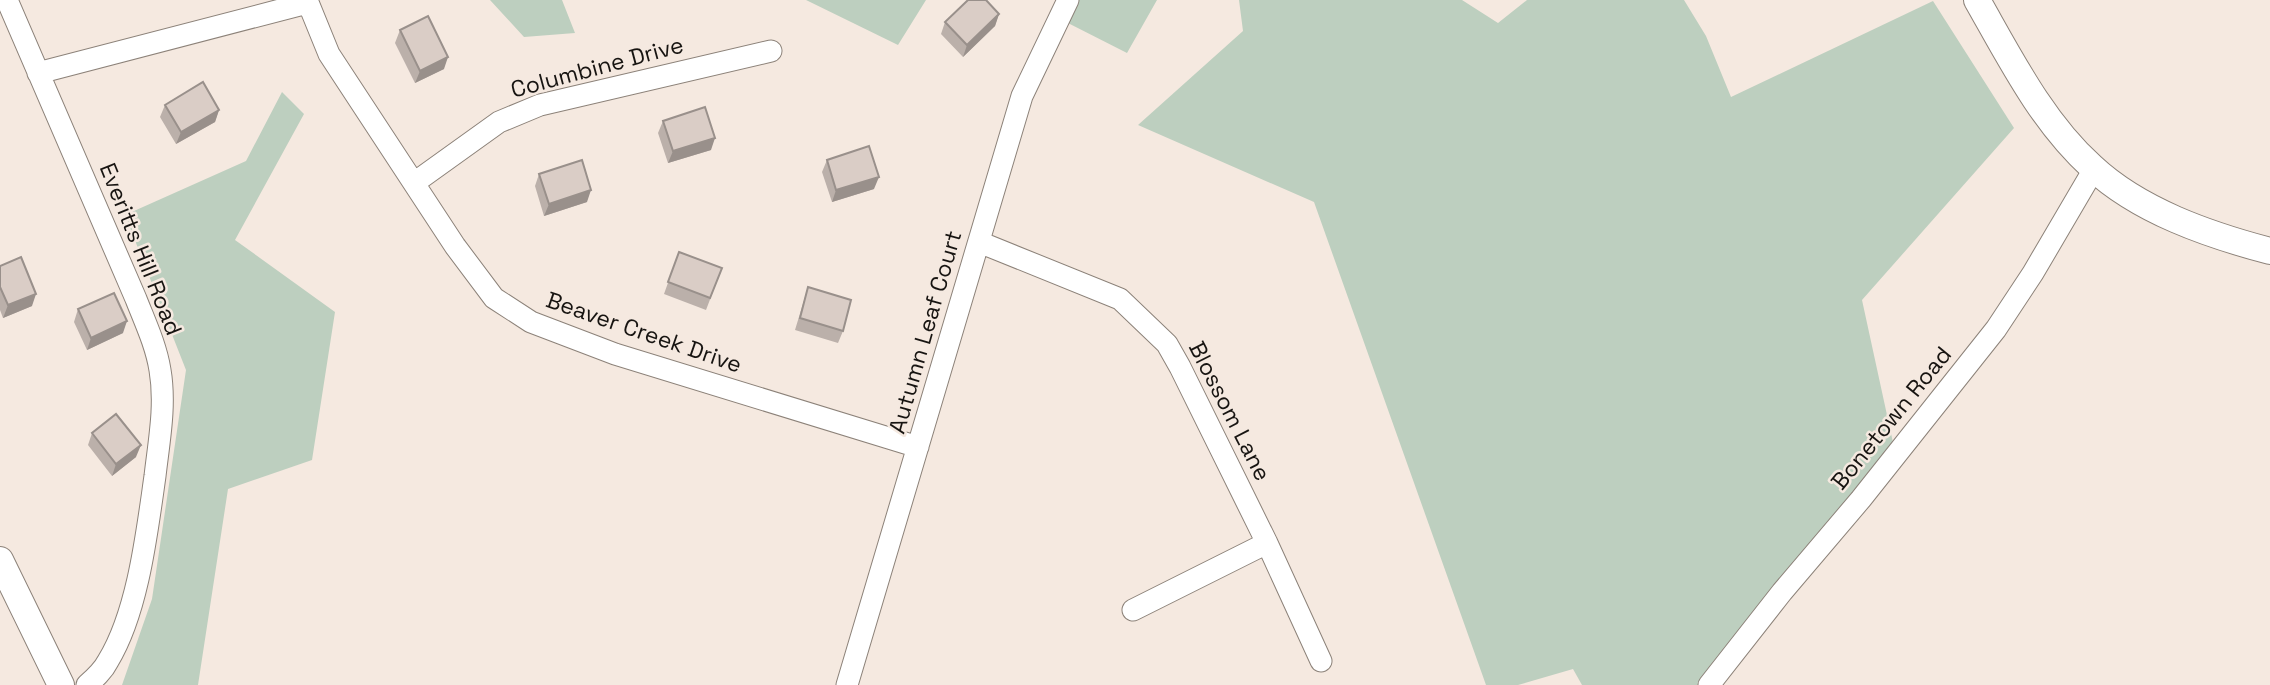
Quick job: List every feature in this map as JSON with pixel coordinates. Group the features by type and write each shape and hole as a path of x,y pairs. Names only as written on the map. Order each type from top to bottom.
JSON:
{"main road":[{"path":"1977,0 2061,135 2094,169 2127,193 2181,221 2270,251"},
{"path":"0,560 61,685"}],"street":[{"name":"Everitts Hill Road","path":"7,0 150,334 160,369 163,405 149,519 132,598 125,623 108,661 87,685"},
{"name":"Autumn Leaf Court","path":"847,685 1022,96 1068,0"},
{"path":"38,73 307,1"},
{"name":"Beaver Creek Drive","path":"307,1 329,54 461,255 494,298 531,322 615,354 918,447"},
{"name":"Columbine Drive","path":"414,183 499,122 540,104 771,51"},
{"name":"Bonetown Road","path":"1709,685 1996,329 2033,273 2094,169"},
{"name":"Blossom Lane","path":"979,242 1120,299 1167,344 1267,543 1321,661"},
{"path":"1133,610 1267,543"}],"green space":[{"path":"490,0 562,0 575,33 524,37"},
{"path":"806,0 926,0 898,45"},
{"path":"1071,0 1157,0 1127,53 1062,20"},
{"path":"1239,0 1462,0 1498,23 1527,0 1684,0 1706,36 1731,97 1933,1 2014,128 1862,300 1897,461 1717,685 1582,685 1573,669 1518,685 1486,685 1314,202 1138,125 1243,31"},
{"path":"282,92 304,114 235,240 335,312 312,460 228,489 198,685 122,685 152,599 186,370 125,215 246,161"}],"building":[{"path":"968,0 986,0 999,14 967,45 945,22"},
{"path":"428,16 448,57 420,71 400,30"},
{"path":"203,82 219,110 181,132 165,105"},
{"path":"705,107 715,138 673,151 663,121"},
{"path":"869,146 879,177 836,190 827,160"},
{"path":"582,160 591,190 549,204 539,174"},
{"path":"679,252 722,268 710,298 668,282"},
{"path":"21,257 36,294 8,305 0,287 0,266"},
{"path":"808,287 851,300 843,331 800,318"},
{"path":"114,293 127,321 91,338 78,309"},
{"path":"116,414 141,445 116,464 92,433"}]}
